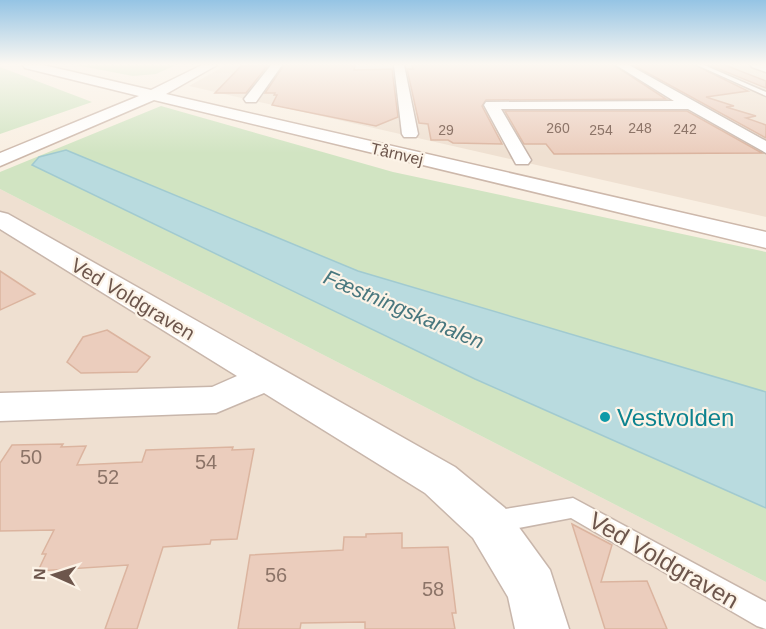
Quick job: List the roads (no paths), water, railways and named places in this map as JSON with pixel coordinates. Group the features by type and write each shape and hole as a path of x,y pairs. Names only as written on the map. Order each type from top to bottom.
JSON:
{"street":[{"path":"0,149 142,94"},
{"path":"0,160 144,94"},
{"name":"Tårnvej","path":"165,94 766,240"},
{"name":"Tårnvej","path":"166,94 766,229"},
{"path":"251,99 255,94"},
{"path":"404,94 410,134"},
{"path":"671,94 766,148"},
{"path":"522,160 491,105 689,105"},
{"name":"Ved Voldgraven","path":"0,219 440,480 489,523 532,588 542,629"},
{"path":"0,407 216,400 265,378"}],"lane":[{"name":"Ved Voldgraven","path":"489,523 573,508 766,617"}],"water":[{"name":"Fæstningskanalen","path":"66,150 358,271 766,392 766,508 475,379 32,165 39,157"}],"place":[{"name":"Vestvolden","path":"605,417"}]}
